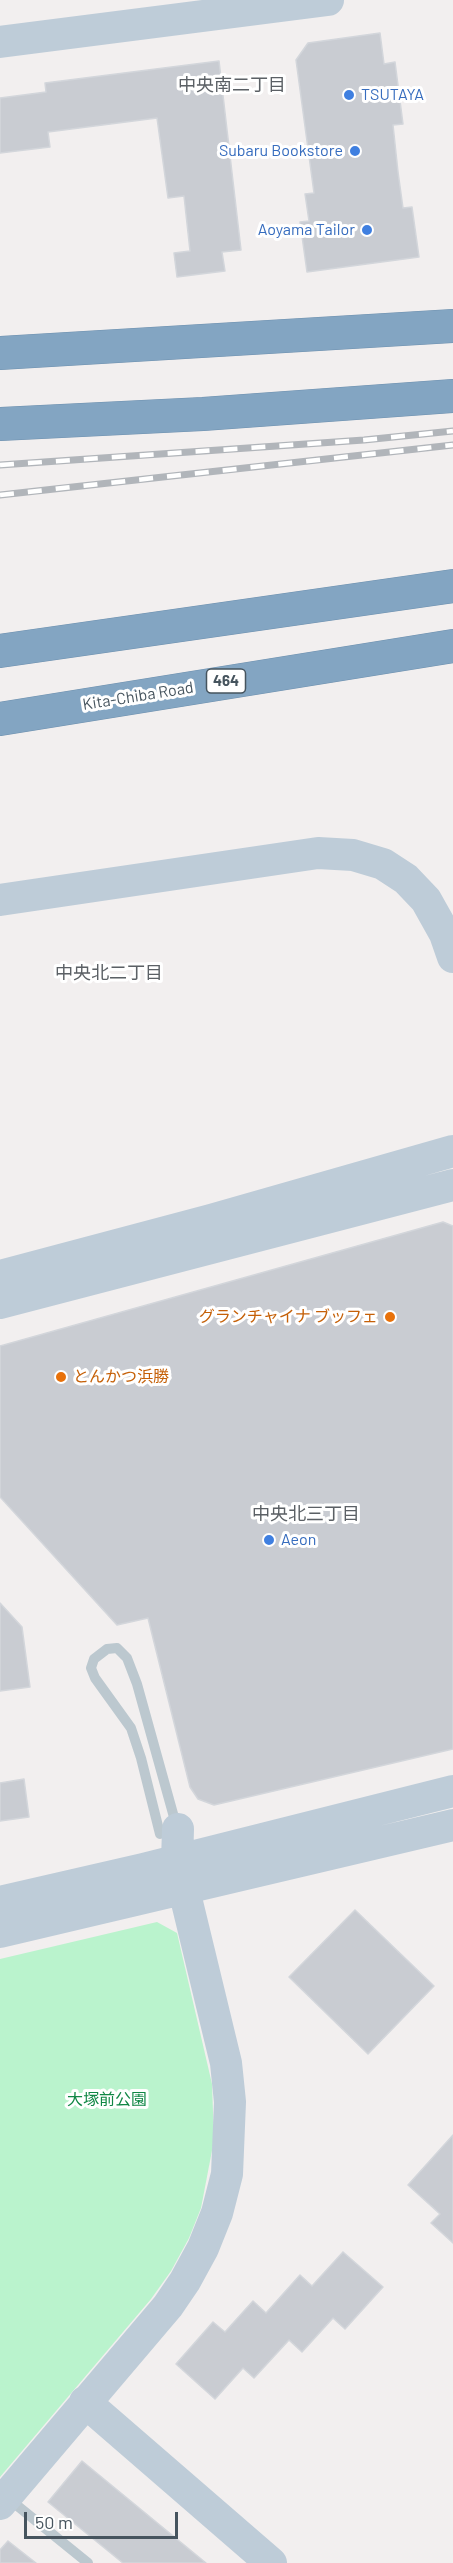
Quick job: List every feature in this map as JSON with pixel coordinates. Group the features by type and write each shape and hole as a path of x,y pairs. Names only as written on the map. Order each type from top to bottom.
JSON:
{"highway":[{"path":"0,352 453,326"},
{"path":"0,424 203,414 453,396"},
{"path":"0,651 453,586"},
{"name":"Kita-Chiba Road","path":"0,719 453,646"}],"street":[{"path":"0,42 328,0"},
{"path":"0,900 318,853 353,855 383,864 406,879 426,900 445,934 453,957"},
{"path":"0,1276 211,1220 453,1151"},
{"path":"0,1303 453,1185"},
{"path":"0,1932 453,1791"},
{"path":"0,1902 181,1875 453,1825"},
{"path":"3,2501 168,2306 185,2282 210,2231 227,2174 230,2137 226,2063 169,1831"},
{"path":"85,2402 271,2563"}],"lane":[{"path":"117,1648 131,1666 169,1831 131,1728 95,1678 91,1668 94,1659 107,1649 117,1648"},
{"path":"3,2501 88,2563"}],"green space":[{"name":"大塚前公園","path":"157,1922 177,1933 212,2084 214,2140 201,2208 189,2238 171,2271 151,2299 0,2477 0,1959"}],"building":[{"path":"380,33 384,64 395,62 403,124 393,125 398,172 403,208 412,207 419,257 307,272 300,222 309,221 305,194 314,193 296,60 308,43"},
{"path":"219,61 241,250 222,252 225,271 177,277 174,253 190,251 184,196 168,198 157,118 48,132 50,147 0,153 0,98 46,92 45,83"},
{"path":"443,1222 453,1226 453,1749 214,1805 198,1799 190,1787 148,1618 117,1625 0,1497 0,1346"},
{"path":"0,1603 22,1627 30,1687 0,1691"},
{"path":"24,1779 29,1817 0,1821 0,1783"},
{"path":"355,1910 434,1986 368,2054 289,1977"},
{"path":"453,2135 453,2243 431,2223 440,2214 408,2185"},
{"path":"343,2252 383,2287 345,2329 333,2318 302,2352 289,2340 254,2378 243,2368 215,2399 176,2364 213,2322 225,2332 253,2301 266,2313 300,2275 312,2286"},
{"path":"82,2461 206,2563 123,2563 48,2502"},
{"path":"8,2541 36,2563 0,2563 0,2550"}],"railway":[{"path":"0,465 364,440 453,431"},
{"path":"0,495 453,445"}],"place":[{"name":"TSUTAYA","path":"349,95"},
{"name":"Subaru Bookstore","path":"355,151"},
{"name":"Aoyama Tailor","path":"367,230"},
{"name":"グランチャイナ ブッフェ","path":"390,1317"},
{"name":"とんかつ浜勝","path":"61,1377"},
{"name":"Aeon","path":"269,1540"}],"district":[{"name":"中央南二丁目","path":"232,85"},
{"name":"中央北二丁目","path":"109,973"},
{"name":"中央北三丁目","path":"306,1514"}]}
